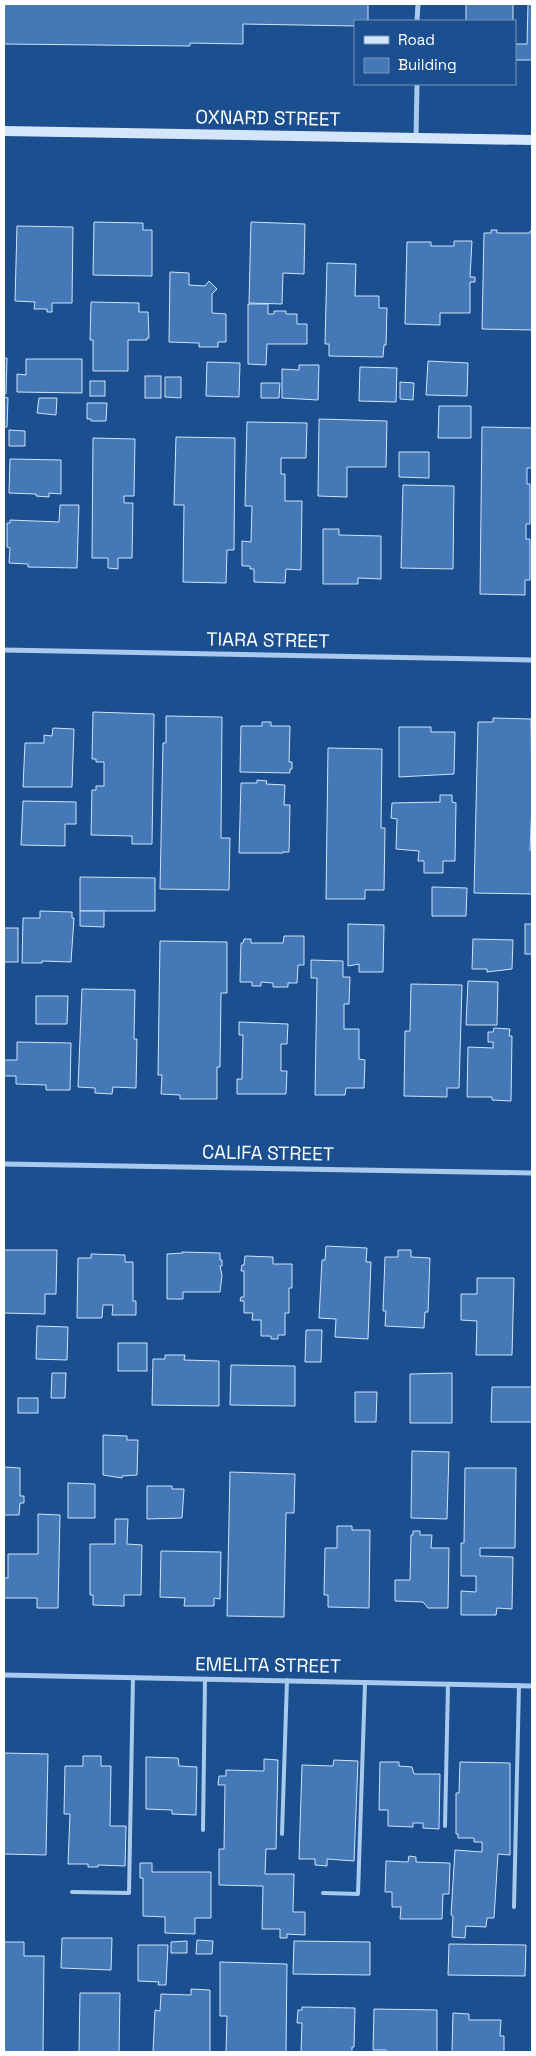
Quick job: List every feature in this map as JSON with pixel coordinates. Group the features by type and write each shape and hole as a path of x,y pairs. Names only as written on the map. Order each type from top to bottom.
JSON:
{"main road":[{"name":"OXNARD STREET","path":"4,131 532,140"}],"street":[{"path":"418,4 418,20"},
{"path":"416,138 417,85"},
{"name":"TIARA STREET","path":"4,650 532,660"},
{"name":"CALIFA STREET","path":"4,1164 532,1173"},
{"name":"EMELITA STREET","path":"4,1675 532,1686"}],"lane":[{"path":"72,1892 129,1893 133,1677"},
{"path":"203,1830 205,1679"},
{"path":"282,1834 286,1680"},
{"path":"323,1893 358,1894 365,1682"},
{"path":"445,1826 448,1684"},
{"path":"514,1907 519,1685"}],"building":[{"path":"4,4 368,4 368,20 354,20 354,26 243,24 243,44 190,43 190,46 4,44"},
{"path":"466,4 513,4 513,20 466,20"},
{"path":"528,4 532,4 532,60 516,60 516,44 527,44"},
{"path":"94,222 143,223 143,230 152,230 152,276 93,275"},
{"path":"251,222 305,224 304,274 283,273 282,304 249,303"},
{"path":"17,226 73,227 72,303 52,303 52,312 47,312 47,309 34,309 35,302 15,301"},
{"path":"491,230 497,230 497,233 530,233 532,231 532,330 482,329 484,233 491,233"},
{"path":"454,241 472,241 470,277 475,277 475,282 470,282 470,313 440,313 440,325 405,324 407,242 431,242 431,246 454,246"},
{"path":"327,263 356,264 355,296 379,296 379,308 387,308 386,345 384,345 383,357 329,356 329,344 325,344"},
{"path":"170,272 189,273 189,285 205,286 209,281 217,289 212,294 212,313 226,314 226,342 218,342 218,347 199,347 199,343 169,342"},
{"path":"91,302 139,303 139,312 148,312 149,338 147,340 128,340 128,371 93,371 93,340 90,340"},
{"path":"248,304 268,304 268,314 274,314 274,311 286,311 286,314 297,314 297,324 307,324 307,344 267,344 266,365 248,364"},
{"path":"4,358 7,358 6,394 4,393"},
{"path":"26,359 82,359 82,393 17,392 17,374 26,375"},
{"path":"428,361 468,363 467,396 426,395"},
{"path":"207,362 240,363 239,397 206,396"},
{"path":"299,365 319,365 318,400 282,398 282,369 299,370"},
{"path":"360,367 397,368 396,402 359,401"},
{"path":"145,376 161,376 161,398 145,398"},
{"path":"165,377 181,377 181,398 165,397"},
{"path":"90,381 105,381 105,396 90,396"},
{"path":"400,382 414,383 413,400 400,399"},
{"path":"261,383 280,383 279,398 261,398"},
{"path":"4,397 8,398 7,427 4,427"},
{"path":"39,398 57,398 56,415 37,413"},
{"path":"87,403 107,403 106,421 91,421 91,419 87,419"},
{"path":"439,406 471,406 471,438 438,438"},
{"path":"319,419 387,421 386,467 347,467 347,497 318,496"},
{"path":"247,422 307,423 306,458 281,458 281,474 285,474 285,501 302,501 301,570 286,569 285,583 254,582 254,569 250,569 250,566 242,566 242,541 251,542 252,506 245,506"},
{"path":"482,427 532,428 532,468 527,468 527,484 530,484 530,524 526,524 526,539 530,539 530,580 525,580 525,595 480,594"},
{"path":"9,430 25,431 25,446 9,446"},
{"path":"176,437 235,438 234,550 227,550 226,583 183,582 184,505 174,505"},
{"path":"93,438 135,439 134,496 124,496 124,503 133,503 132,558 118,558 118,569 108,568 108,558 92,558"},
{"path":"399,452 429,452 429,478 399,477"},
{"path":"10,459 61,460 61,494 49,493 49,497 36,496 36,494 9,493"},
{"path":"403,485 454,486 453,569 401,568"},
{"path":"60,505 79,505 77,568 28,567 28,564 9,563 10,548 7,547 7,523 10,523 10,520 59,522"},
{"path":"323,529 339,529 339,535 381,536 381,579 358,578 358,584 323,584"},
{"path":"93,712 154,714 152,844 132,844 132,836 91,835 92,790 96,790 96,786 104,786 104,762 96,762 96,759 92,759"},
{"path":"166,716 222,717 221,838 230,838 229,890 160,889 163,743 166,743"},
{"path":"493,718 531,719 532,803 530,850 532,850 532,894 474,893 478,722 493,722"},
{"path":"262,722 271,722 271,726 290,726 289,762 292,762 292,769 290,769 290,773 240,772 241,726 262,726"},
{"path":"399,727 431,727 431,732 455,732 454,774 399,777"},
{"path":"53,728 74,729 72,787 23,787 25,743 44,743 44,735 52,736"},
{"path":"328,748 382,749 381,828 385,828 384,890 365,890 365,899 326,899"},
{"path":"257,780 267,781 266,784 285,785 284,805 290,805 289,852 239,853 241,783 257,783"},
{"path":"440,795 452,795 452,802 456,803 455,861 443,861 443,873 424,873 424,861 418,861 419,851 396,849 397,819 391,818 392,803 440,802"},
{"path":"23,801 76,802 76,824 65,824 65,846 21,845"},
{"path":"80,877 155,878 155,911 80,911"},
{"path":"432,887 467,888 466,916 432,916"},
{"path":"40,911 72,912 72,918 74,918 71,962 42,961 42,963 22,963 23,918 40,918"},
{"path":"80,911 104,911 104,927 80,926"},
{"path":"348,924 384,925 383,972 359,972 359,964 348,966"},
{"path":"525,924 532,924 532,954 525,954"},
{"path":"4,928 18,928 18,962 4,962"},
{"path":"284,936 304,936 304,965 298,965 297,983 288,983 288,987 273,987 273,983 261,982 261,986 252,986 252,982 240,982 241,943 243,943 244,939 251,939 251,943 283,943"},
{"path":"473,939 513,940 512,969 487,972 487,969 472,969"},
{"path":"160,941 227,942 227,993 221,993 220,1067 217,1067 217,1099 180,1099 180,1095 161,1094 162,1075 158,1075"},
{"path":"311,960 343,961 343,977 350,977 349,1004 344,1004 344,1029 359,1029 359,1059 365,1060 364,1088 346,1088 345,1095 315,1095 317,978 311,978"},
{"path":"468,981 498,982 497,1025 466,1025"},
{"path":"411,984 462,985 459,1088 447,1088 447,1097 404,1096 405,1031 410,1031"},
{"path":"82,989 135,990 136,1088 113,1087 112,1094 95,1093 95,1088 78,1087"},
{"path":"36,996 68,996 67,1024 36,1024"},
{"path":"239,1022 288,1024 287,1044 281,1044 281,1071 287,1071 286,1094 237,1094 237,1079 242,1079 243,1035 239,1035"},
{"path":"494,1028 510,1029 509,1036 512,1036 511,1101 492,1100 492,1097 467,1097 468,1047 493,1048 493,1042 488,1042 488,1032 493,1032"},
{"path":"17,1042 71,1043 70,1090 46,1090 46,1085 16,1084 16,1076 4,1076 4,1060 17,1060"},
{"path":"326,1246 367,1248 366,1262 371,1262 368,1339 335,1337 336,1319 319,1318 322,1260 325,1260"},
{"path":"4,1250 57,1250 56,1294 45,1294 45,1314 4,1313"},
{"path":"398,1250 411,1250 411,1257 430,1258 428,1312 425,1312 424,1328 385,1326 386,1311 383,1311 385,1257 398,1257"},
{"path":"182,1252 220,1253 222,1275 220,1292 183,1292 183,1299 167,1299 167,1254"},
{"path":"91,1254 125,1255 125,1262 133,1262 133,1301 136,1301 136,1315 112,1315 113,1305 103,1305 102,1318 77,1318 78,1258 91,1258"},
{"path":"245,1256 273,1257 273,1264 292,1264 292,1288 289,1288 289,1313 285,1313 285,1335 278,1335 278,1339 271,1339 271,1336 261,1336 261,1320 252,1320 253,1313 244,1313 244,1301 240,1301 241,1297 244,1297 244,1271 241,1271"},
{"path":"477,1278 514,1278 512,1355 476,1355 477,1321 461,1320 461,1294 477,1294"},
{"path":"37,1326 68,1327 67,1360 36,1359"},
{"path":"306,1330 322,1330 321,1362 305,1362"},
{"path":"118,1343 147,1343 147,1371 118,1371"},
{"path":"165,1355 185,1355 184,1360 219,1361 219,1406 152,1405 153,1359 165,1359"},
{"path":"231,1365 295,1366 295,1406 230,1405"},
{"path":"52,1373 66,1373 65,1398 51,1398"},
{"path":"452,1373 452,1423 410,1423 410,1374"},
{"path":"492,1387 532,1387 532,1422 491,1422"},
{"path":"355,1392 377,1392 376,1422 355,1422"},
{"path":"18,1398 38,1398 38,1413 18,1413"},
{"path":"103,1435 127,1436 127,1440 138,1440 137,1475 122,1476 122,1478 103,1475"},
{"path":"412,1451 449,1452 447,1519 411,1518"},
{"path":"4,1467 20,1468 20,1496 24,1496 24,1503 20,1503 19,1515 4,1515"},
{"path":"465,1468 516,1468 515,1548 480,1548 480,1556 513,1557 512,1609 497,1608 496,1615 461,1615 461,1591 476,1592 476,1576 461,1576 461,1543 464,1543"},
{"path":"230,1472 295,1474 294,1513 286,1513 284,1617 227,1616"},
{"path":"68,1483 95,1484 95,1518 68,1518"},
{"path":"147,1486 172,1486 172,1489 184,1489 182,1518 147,1519"},
{"path":"38,1514 60,1515 58,1608 37,1608 37,1598 4,1598 4,1578 8,1578 8,1554 38,1554"},
{"path":"115,1519 128,1519 127,1544 142,1545 141,1595 124,1595 124,1606 93,1605 93,1595 90,1595 90,1544 115,1544"},
{"path":"337,1526 352,1526 352,1530 370,1530 369,1608 328,1607 328,1595 324,1595 325,1548 337,1548"},
{"path":"413,1531 420,1531 420,1535 432,1535 431,1548 449,1548 448,1608 428,1608 423,1602 395,1601 395,1580 410,1580 411,1535 413,1535"},
{"path":"161,1551 221,1552 220,1599 214,1598 214,1606 184,1606 185,1598 160,1597"},
{"path":"4,1753 48,1754 46,1855 4,1854"},
{"path":"83,1756 101,1756 101,1766 111,1766 110,1826 126,1826 125,1866 98,1865 98,1867 88,1867 88,1864 68,1864 70,1814 64,1814 65,1766 83,1766"},
{"path":"146,1757 178,1758 179,1766 197,1767 196,1815 172,1814 172,1810 146,1809"},
{"path":"264,1759 278,1760 276,1849 266,1849 265,1874 294,1874 293,1912 305,1912 305,1935 287,1934 287,1938 280,1938 280,1929 262,1929 263,1886 219,1885 219,1849 224,1849 225,1785 218,1785 219,1776 226,1776 226,1770 264,1771"},
{"path":"334,1760 358,1761 354,1861 327,1859 327,1866 315,1865 315,1859 299,1859 302,1765 333,1766"},
{"path":"380,1762 399,1762 399,1766 412,1767 414,1774 440,1774 439,1829 423,1828 423,1823 413,1823 413,1827 388,1826 388,1810 379,1810"},
{"path":"460,1762 510,1763 510,1855 498,1854 494,1918 487,1918 486,1927 466,1926 465,1938 452,1937 453,1916 451,1915 455,1850 482,1852 482,1842 474,1842 474,1838 458,1838 458,1834 456,1834 456,1793 459,1793"},
{"path":"409,1856 416,1857 416,1862 450,1863 449,1894 443,1894 442,1919 400,1919 401,1907 392,1907 392,1892 385,1892 386,1861 408,1862"},
{"path":"140,1863 152,1863 152,1872 211,1872 211,1918 195,1918 195,1934 165,1933 165,1917 143,1916 143,1878 140,1878"},
{"path":"62,1938 112,1938 111,1970 61,1968"},
{"path":"197,1940 213,1941 212,1954 196,1954"},
{"path":"187,1941 187,1953 171,1953 171,1942"},
{"path":"294,1941 370,1942 370,1975 293,1974"},
{"path":"4,1942 24,1942 24,1956 44,1956 43,2052 4,2052"},
{"path":"449,1944 526,1945 525,1976 448,1975"},
{"path":"138,1945 168,1945 166,1985 158,1985 159,1982 138,1981"},
{"path":"220,1962 287,1964 286,2052 226,2052 227,2016 220,2016"},
{"path":"191,1989 210,1990 210,2052 153,2052 155,2010 160,2011 161,1994 191,1995"},
{"path":"80,1993 120,1993 119,2052 79,2052"},
{"path":"302,2007 355,2008 354,2047 352,2047 352,2052 301,2052 302,2023 297,2023 298,2010 302,2010"},
{"path":"374,2009 437,2010 437,2052 386,2052 386,2050 373,2050"},
{"path":"453,2013 469,2014 469,2020 501,2020 500,2036 504,2036 504,2052 452,2052"}]}
